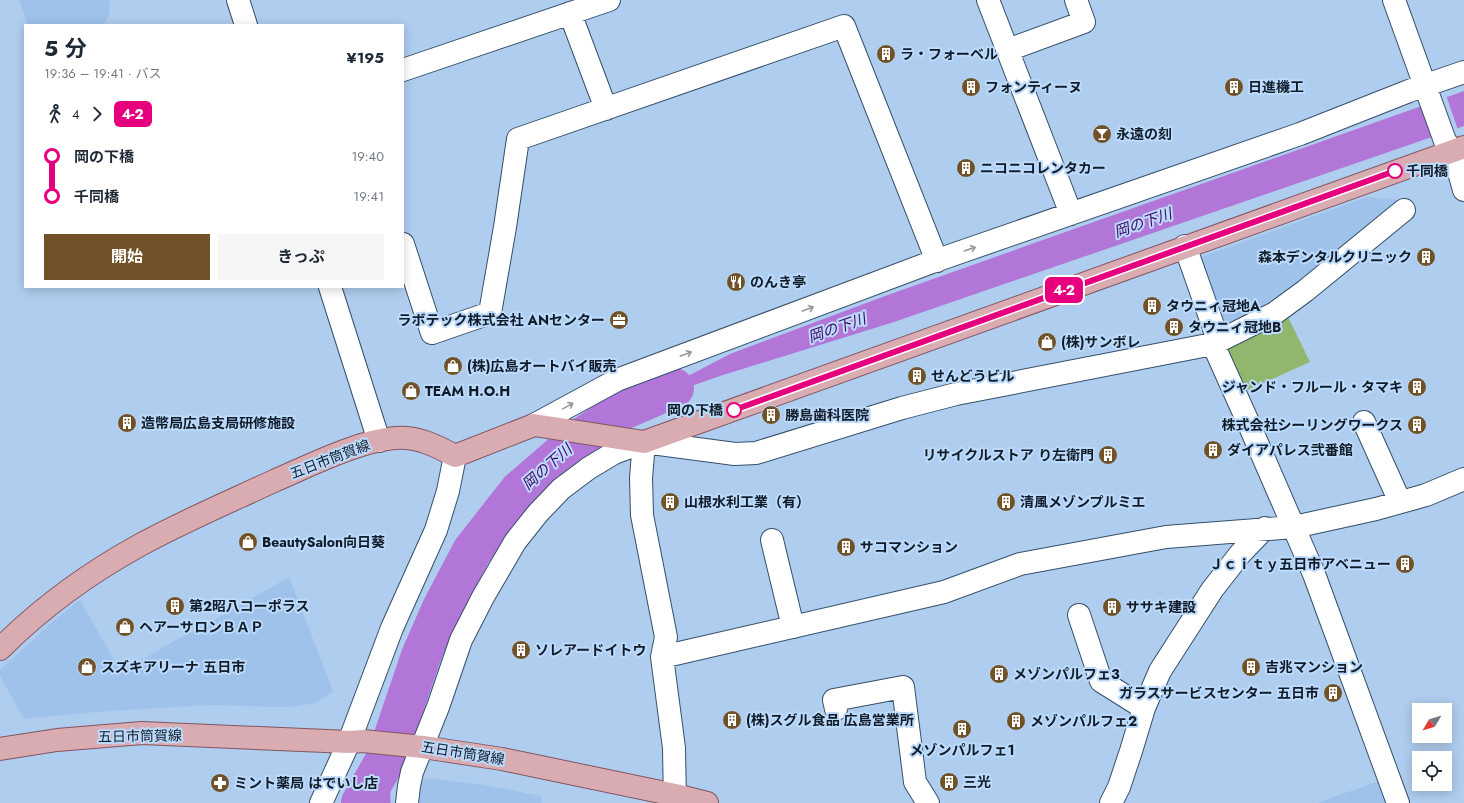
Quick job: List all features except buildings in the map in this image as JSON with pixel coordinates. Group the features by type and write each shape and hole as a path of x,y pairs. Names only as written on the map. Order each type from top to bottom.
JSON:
{"main road":[{"path":"455,456 542,426 644,442 1184,246 1454,146"},
{"name":"五日市筒賀線","path":"0,650 16,633 50,604 104,567 140,545 302,468 340,453 380,441 396,438 414,438 439,447 455,456"},
{"name":"五日市筒賀線","path":"0,749 57,740 142,734 356,742 418,746 502,759 675,799 707,803"}],"street":[{"path":"238,0 246,24"},
{"path":"404,70 609,0"},
{"path":"988,0 1070,214"},
{"path":"1008,50 1084,22 1076,0"},
{"path":"1394,0 1427,92 1454,146 1464,190"},
{"path":"570,13 606,109"},
{"path":"404,247 432,333 490,313 518,139 844,26 937,261"},
{"path":"542,426 617,380 937,261 1300,134 1427,92 1464,72"},
{"path":"407,803 409,786 418,746 430,725 450,674 461,640 483,596 514,542 538,513 561,489 589,468 614,453 644,442 734,454 756,452 902,408 956,394 1213,344 1275,313 1305,291 1404,210"},
{"path":"1184,246 1216,334 1213,344 1294,527 1333,626 1398,803"},
{"path":"330,288 380,441"},
{"path":"1364,422 1400,502"},
{"path":"644,442 641,478 642,515 666,637 662,657 674,748 675,799"},
{"path":"321,803 356,742 392,628 436,530 448,491 455,456"},
{"path":"662,657 944,592 1020,564 1166,536 1294,527 1426,495 1464,479"},
{"path":"1111,803 1119,787 1144,708 1160,671 1212,590 1240,554 1265,528"},
{"path":"772,540 794,627"},
{"path":"1080,616 1101,681 1144,708"},
{"path":"836,710 834,700 903,687 915,782 928,803"}],"shaded area":[{"path":"19,0 110,0 109,16 104,24 28,24"},
{"path":"1367,197 1401,200 1279,301 1224,329 1201,257"},
{"path":"289,577 333,691 316,703 290,707 207,705 95,712 24,719 0,676 0,670 58,617 80,600 121,672"},
{"path":"427,778 484,785 541,796 542,803 417,803 420,783"},
{"path":"1382,780 1390,803 1317,803"}],"green space":[{"path":"1288,317 1310,362 1243,392 1223,351 1255,336"}],"water":[{"path":"1464,91 1464,126 894,322 720,376 623,410 730,354 885,296"}],"pier":[{"name":"千同橋","path":"1446,95 1458,130 1436,138 1423,103"}],"waterway":[{"name":"岡の下川","path":"361,803 386,759 421,656 442,608 472,551 519,491 577,441 623,410 674,388"},
{"path":"386,759 387,803"}],"bus line":[{"name":"4-2","path":"734,410 1395,171"}],"place":[{"name":"ラ・フォーベル","path":"886,54"},
{"name":"フォンティーヌ","path":"971,87"},
{"name":"日進機工","path":"1234,87"},
{"name":"永遠の刻","path":"1102,134"},
{"name":"ニコニコレンタカー","path":"966,168"},
{"name":"千同橋","path":"1395,171"},
{"name":"森本デンタルクリニック","path":"1426,257"},
{"name":"のんき亭","path":"736,282"},
{"name":"タウニィ冠地A","path":"1152,306"},
{"name":"ラボテック株式会社 ANセンター","path":"619,320"},
{"name":"タウニィ冠地B","path":"1174,327"},
{"name":"(株)サンボレ","path":"1047,342"},
{"name":"(株)広島オートバイ販売","path":"453,366"},
{"name":"せんどうビル","path":"917,376"},
{"name":"ジャンド・フルール・タマキ","path":"1417,387"},
{"name":"TEAM H.O.H","path":"411,391"},
{"name":"岡の下橋","path":"734,410"},
{"name":"勝島歯科医院","path":"771,415"},
{"name":"造幣局広島支局研修施設","path":"127,423"},
{"name":"株式会社シーリングワークス","path":"1417,425"},
{"name":"ダイアパレス弐番館","path":"1213,450"},
{"name":"リサイクルストア り左衛門","path":"1108,455"},
{"name":"山根水利工業（有）","path":"670,502"},
{"name":"清風メゾンプルミエ","path":"1006,502"},
{"name":"BeautySalon向日葵","path":"248,542"},
{"name":"サコマンション","path":"846,547"},
{"name":"Ｊｃｉｔｙ五日市アベニュー","path":"1405,564"},
{"name":"第２昭八コーポラス","path":"175,606"},
{"name":"ササキ建設","path":"1112,607"},
{"name":"ヘアーサロンＢＡＰ","path":"125,627"},
{"name":"ソレアードイトウ","path":"521,650"},
{"name":"スズキアリーナ 五日市","path":"87,667"},
{"name":"吉兆マンション","path":"1251,667"},
{"name":"メゾンパルフェ3","path":"999,674"},
{"name":"ガラスサービスセンター 五日市","path":"1333,693"},
{"name":"(株)スグル食品 広島営業所","path":"732,720"},
{"name":"メゾンパルフェ2","path":"1016,721"},
{"name":"メゾンパルフェ1","path":"962,729"},
{"name":"三光","path":"949,782"},
{"name":"ミント薬局 はでいし店","path":"220,783"}]}
